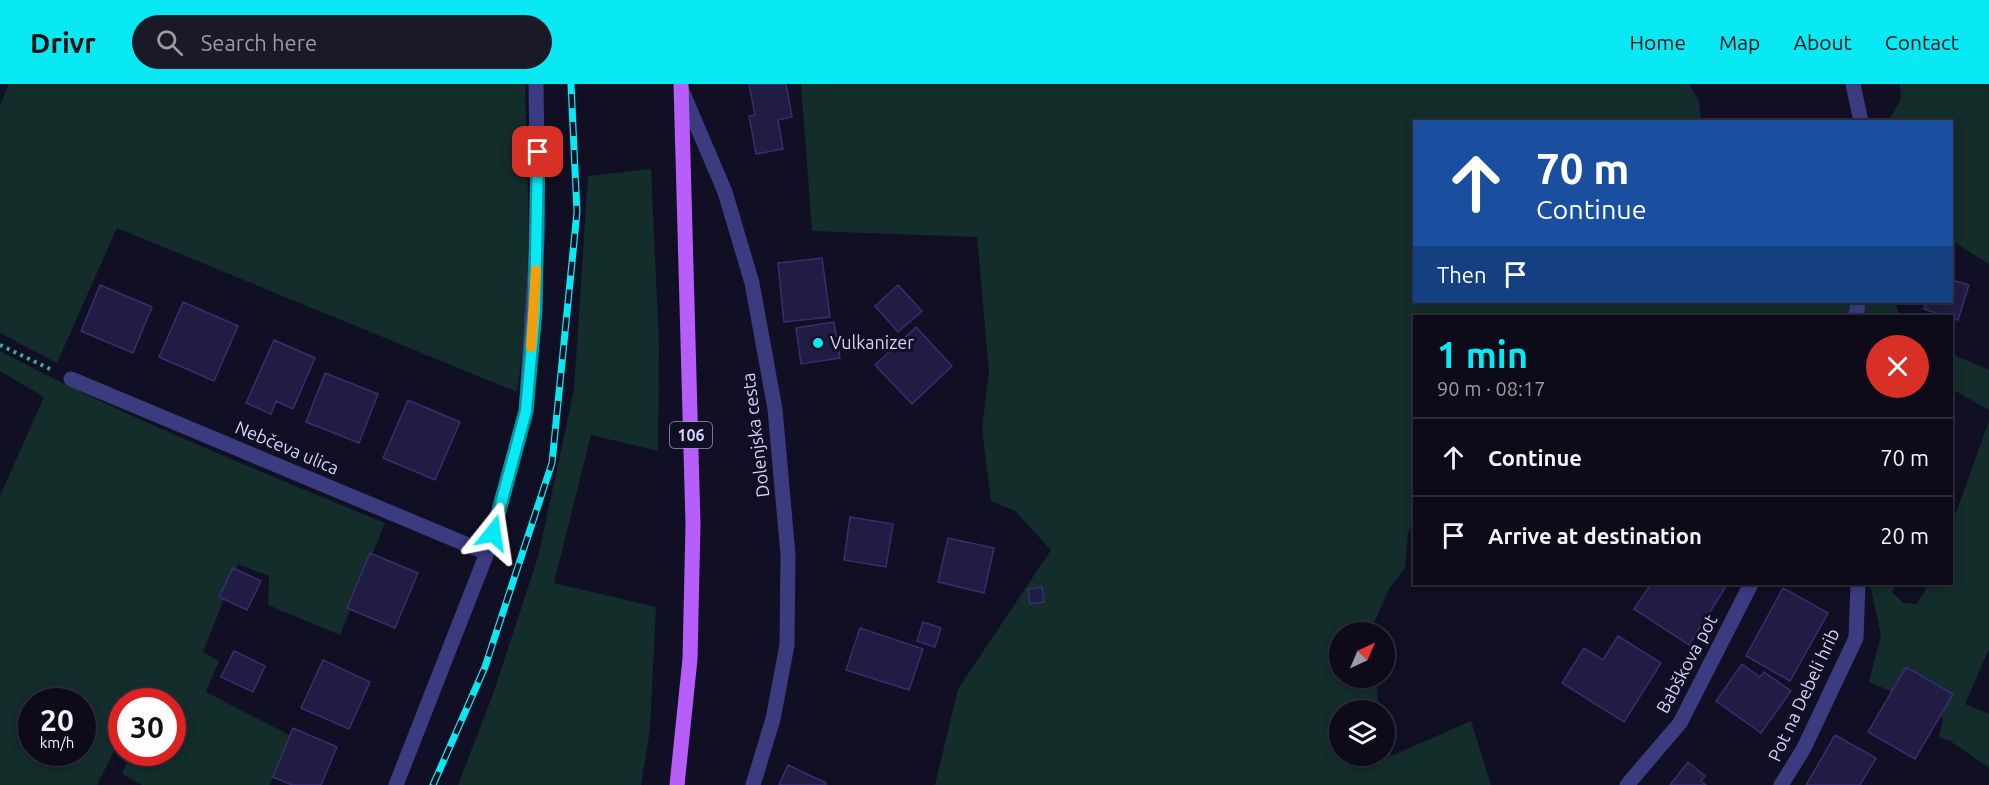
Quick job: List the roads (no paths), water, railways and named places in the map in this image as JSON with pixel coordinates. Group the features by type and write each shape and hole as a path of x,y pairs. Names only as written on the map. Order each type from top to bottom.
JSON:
{"main road":[{"name":"Dolenjska cesta","path":"677,785 690,659 693,524 681,87"}],"street":[{"path":"396,785 487,553 526,411 538,226 536,84"},
{"path":"1852,84 1861,120"},
{"name":"Dolenjska cesta","path":"681,87 725,192 749,271 775,409 788,555 787,645 773,719 753,785"},
{"name":"Nebčeva ulica","path":"71,379 487,553"},
{"name":"Babškova pot","path":"1628,785 1680,723 1750,585"},
{"name":"Pot na Debeli hrib","path":"1781,785 1803,750 1856,639 1858,585"}],"railway":[{"path":"433,785 485,667 552,463 577,212 571,84"}],"place":[{"name":"Vulkanizer","path":"818,343"}]}
